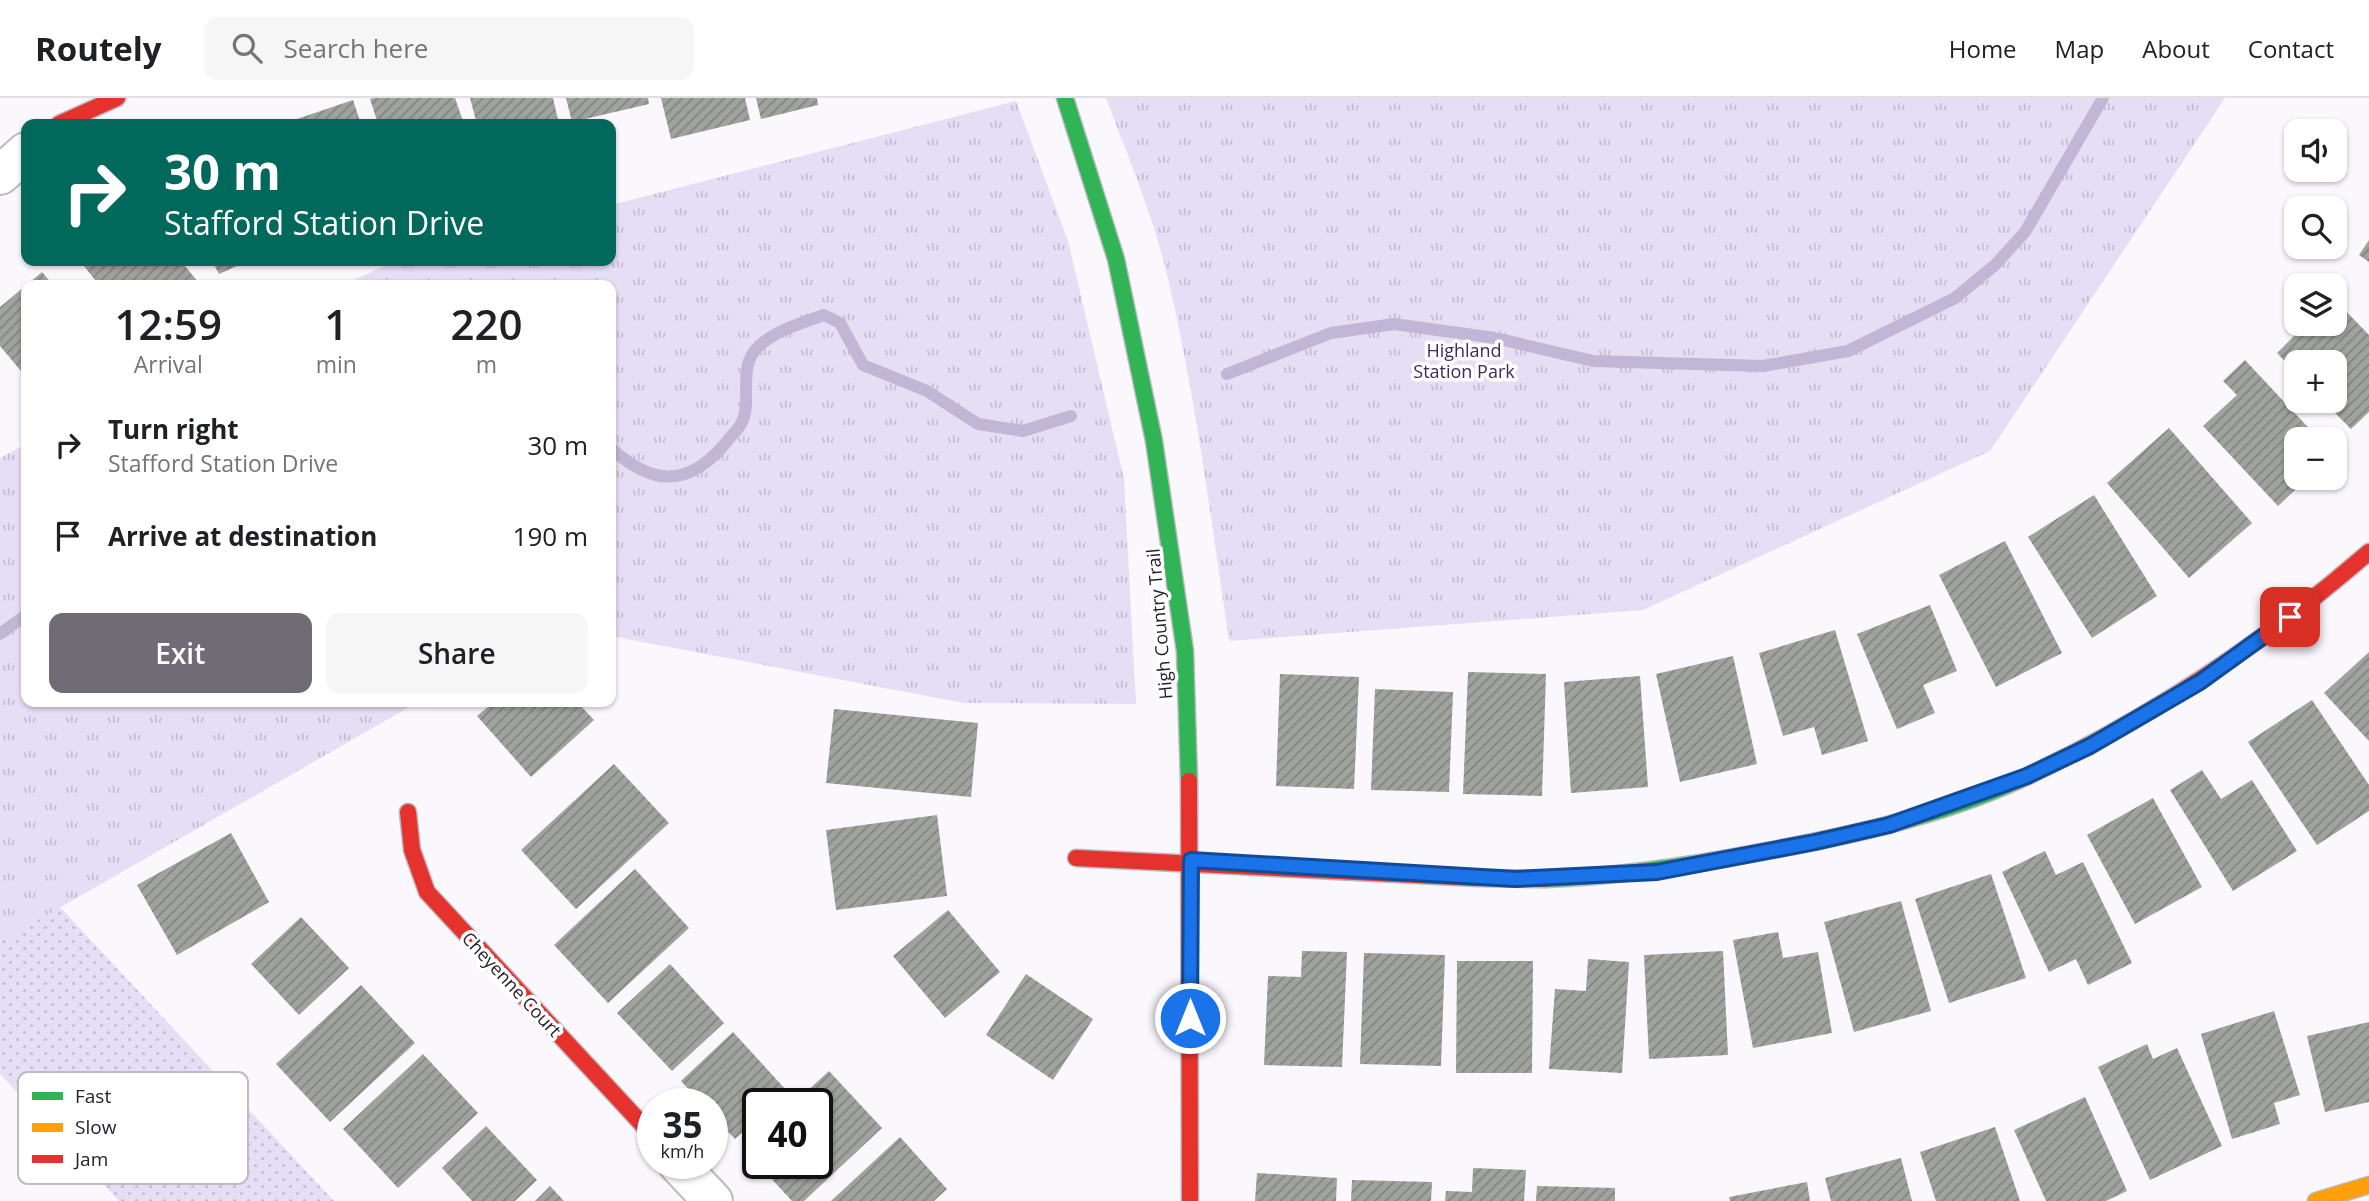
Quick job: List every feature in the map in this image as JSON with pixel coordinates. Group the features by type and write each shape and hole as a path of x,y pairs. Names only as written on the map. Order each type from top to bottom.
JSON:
{"street":[{"path":"70,119 117,98"},
{"name":"High Country Trail","path":"1065,98 1116,259 1154,441 1171,541 1185,651 1191,860 1190,1201"},
{"path":"0,174 21,156"},
{"path":"1076,858 1191,860 1516,879 1586,877 1657,872 1889,825 2027,776 2148,714 2200,682 2312,601 2369,552"},
{"name":"Cheyenne Court","path":"408,812 412,850 426,892 637,1119"},
{"path":"692,1179 713,1201"},
{"path":"2316,1201 2369,1185"}],"green space":[{"name":"Highland Station Park","path":"1106,98 2225,98 1990,451 1643,610 1229,641 1195,414 1168,279 1148,210"},
{"path":"1016,101 1068,241 1124,479 1136,704 964,703 616,637 616,280 354,280 384,266 616,266 616,204"},
{"path":"21,447 21,707 409,707 0,942 0,458"},
{"path":"60,907 214,1072 18,1072 18,1093 0,1074 0,942"},
{"path":"248,1109 334,1201 119,1201 103,1184 248,1184"}],"building":[{"path":"455,98 462,119 376,119 370,99"},
{"path":"470,98 553,98 558,119 476,119"},
{"path":"566,98 648,98 649,104 585,119 571,119"},
{"path":"661,98 745,98 750,120 671,139"},
{"path":"756,98 817,98 818,105 761,119"},
{"path":"353,100 359,119 297,119"},
{"path":"2369,240 2369,262 2359,255"},
{"path":"84,266 185,266 196,280 95,280"},
{"path":"215,266 237,266 219,274"},
{"path":"42,272 49,280 32,280"},
{"path":"21,289 21,371 0,346 0,307"},
{"path":"2347,312 2369,335 2369,412 2351,429 2335,413 2347,413 2347,350 2284,350 2284,360 2277,353 2294,336 2347,336"},
{"path":"2245,360 2284,402 2284,413 2295,413 2308,427 2284,427 2284,490 2295,490 2278,506 2203,426 2237,395 2223,381"},
{"path":"2169,428 2252,523 2189,578 2107,483"},
{"path":"2094,495 2157,596 2092,638 2028,537"},
{"path":"2005,541 2062,653 1996,687 1939,575"},
{"path":"1930,605 1957,671 1923,685 1935,713 1897,729 1857,634"},
{"path":"1835,630 1868,741 1822,755 1814,727 1783,736 1759,653"},
{"path":"2369,652 2369,741 2324,693"},
{"path":"1733,656 1757,764 1680,782 1656,674"},
{"path":"1468,672 1546,674 1542,796 1463,794"},
{"path":"1280,674 1359,677 1354,789 1276,786"},
{"path":"1640,676 1648,787 1571,793 1564,682"},
{"path":"1375,689 1453,692 1449,792 1371,790"},
{"path":"2312,700 2369,785 2369,811 2317,845 2248,742"},
{"path":"488,707 582,707 594,720 531,777 477,716"},
{"path":"834,709 978,723 971,797 826,783"},
{"path":"614,764 669,823 576,909 521,850"},
{"path":"2202,770 2221,799 2252,780 2297,851 2233,891 2170,790"},
{"path":"2153,798 2202,887 2135,924 2087,835"},
{"path":"937,815 947,896 836,910 826,830"},
{"path":"231,833 269,902 177,955 137,885"},
{"path":"2045,851 2056,875 2083,862 2132,963 2088,985 2076,959 2049,972 2002,872"},
{"path":"635,869 689,928 608,1003 554,945"},
{"path":"1991,874 2026,978 1949,1003 1915,899"},
{"path":"1901,901 1931,1011 1854,1032 1824,922"},
{"path":"948,910 1000,972 945,1018 893,956"},
{"path":"301,917 349,968 299,1015 251,964"},
{"path":"1778,932 1783,958 1818,952 1832,1033 1753,1048 1733,940"},
{"path":"1302,951 1347,952 1342,1067 1264,1065 1268,976 1301,977"},
{"path":"1723,951 1728,1055 1649,1059 1644,955"},
{"path":"1364,953 1445,955 1441,1066 1360,1064"},
{"path":"1588,959 1629,962 1622,1073 1549,1069 1555,989 1586,991"},
{"path":"1457,961 1533,961 1532,1073 1456,1073"},
{"path":"670,964 724,1023 672,1071 617,1013"},
{"path":"1026,974 1093,1019 1053,1080 986,1035"},
{"path":"361,985 415,1043 330,1122 276,1064"},
{"path":"2274,1011 2300,1095 2274,1103 2280,1124 2232,1139 2201,1034"},
{"path":"2369,1022 2369,1102 2325,1112 2307,1036"},
{"path":"733,1032 784,1088 742,1088 742,1133 735,1139 728,1132 728,1088 687,1088 681,1081"},
{"path":"2147,1044 2153,1059 2177,1048 2222,1146 2150,1180 2098,1067"},
{"path":"423,1054 478,1113 398,1188 343,1129"},
{"path":"829,1071 882,1128 833,1174 833,1088 810,1088"},
{"path":"2085,1097 2127,1191 2106,1201 2046,1201 2014,1130"},
{"path":"486,1126 537,1180 515,1201 472,1201 442,1168"},
{"path":"1995,1127 2020,1201 1936,1201 1920,1152"},
{"path":"900,1137 947,1189 934,1201 831,1201"},
{"path":"1901,1158 1912,1201 1831,1201 1825,1178"},
{"path":"1473,1168 1526,1170 1524,1201 1445,1201 1446,1191 1472,1192"},
{"path":"1257,1173 1337,1178 1336,1201 1255,1201"},
{"path":"772,1179 828,1179 804,1201 792,1201"},
{"path":"1352,1180 1432,1182 1431,1201 1351,1201"},
{"path":"1807,1182 1810,1201 1730,1201 1729,1197"},
{"path":"550,1186 564,1201 535,1201"},
{"path":"1537,1186 1615,1188 1615,1201 1536,1201"}],"waterway":[{"path":"1227,374 1331,333 1394,324 1495,338 1593,361 1763,366 1848,351 1955,298 1995,265 2025,232 2103,98"},
{"path":"616,452 640,469 655,475 683,475 696,469 710,459 741,424 745,410 747,368 754,352 781,331 824,315 840,323 863,365 927,391 978,424 1023,431 1071,416"},
{"path":"0,634 21,619"}],"traffic: fast":[{"path":"1065,98 1116,259 1154,441 1185,651 1189,781"},
{"path":"1544,879 1656,870 1831,838 1927,814 2019,780"}],"traffic: slow":[{"path":"2316,1201 2369,1185"}],"traffic: jam":[{"path":"70,119 117,98"},
{"path":"2019,780 2113,732 2202,678 2287,618 2369,552"},
{"path":"1189,781 1190,1201"},
{"path":"408,812 412,850 427,892 637,1119"},
{"path":"1076,858 1544,879"}],"route":[{"path":"1190,1018 1191,860 1516,879 1586,877 1657,872 1815,842 1889,825 2027,776 2148,714 2200,682 2290,617"}]}
